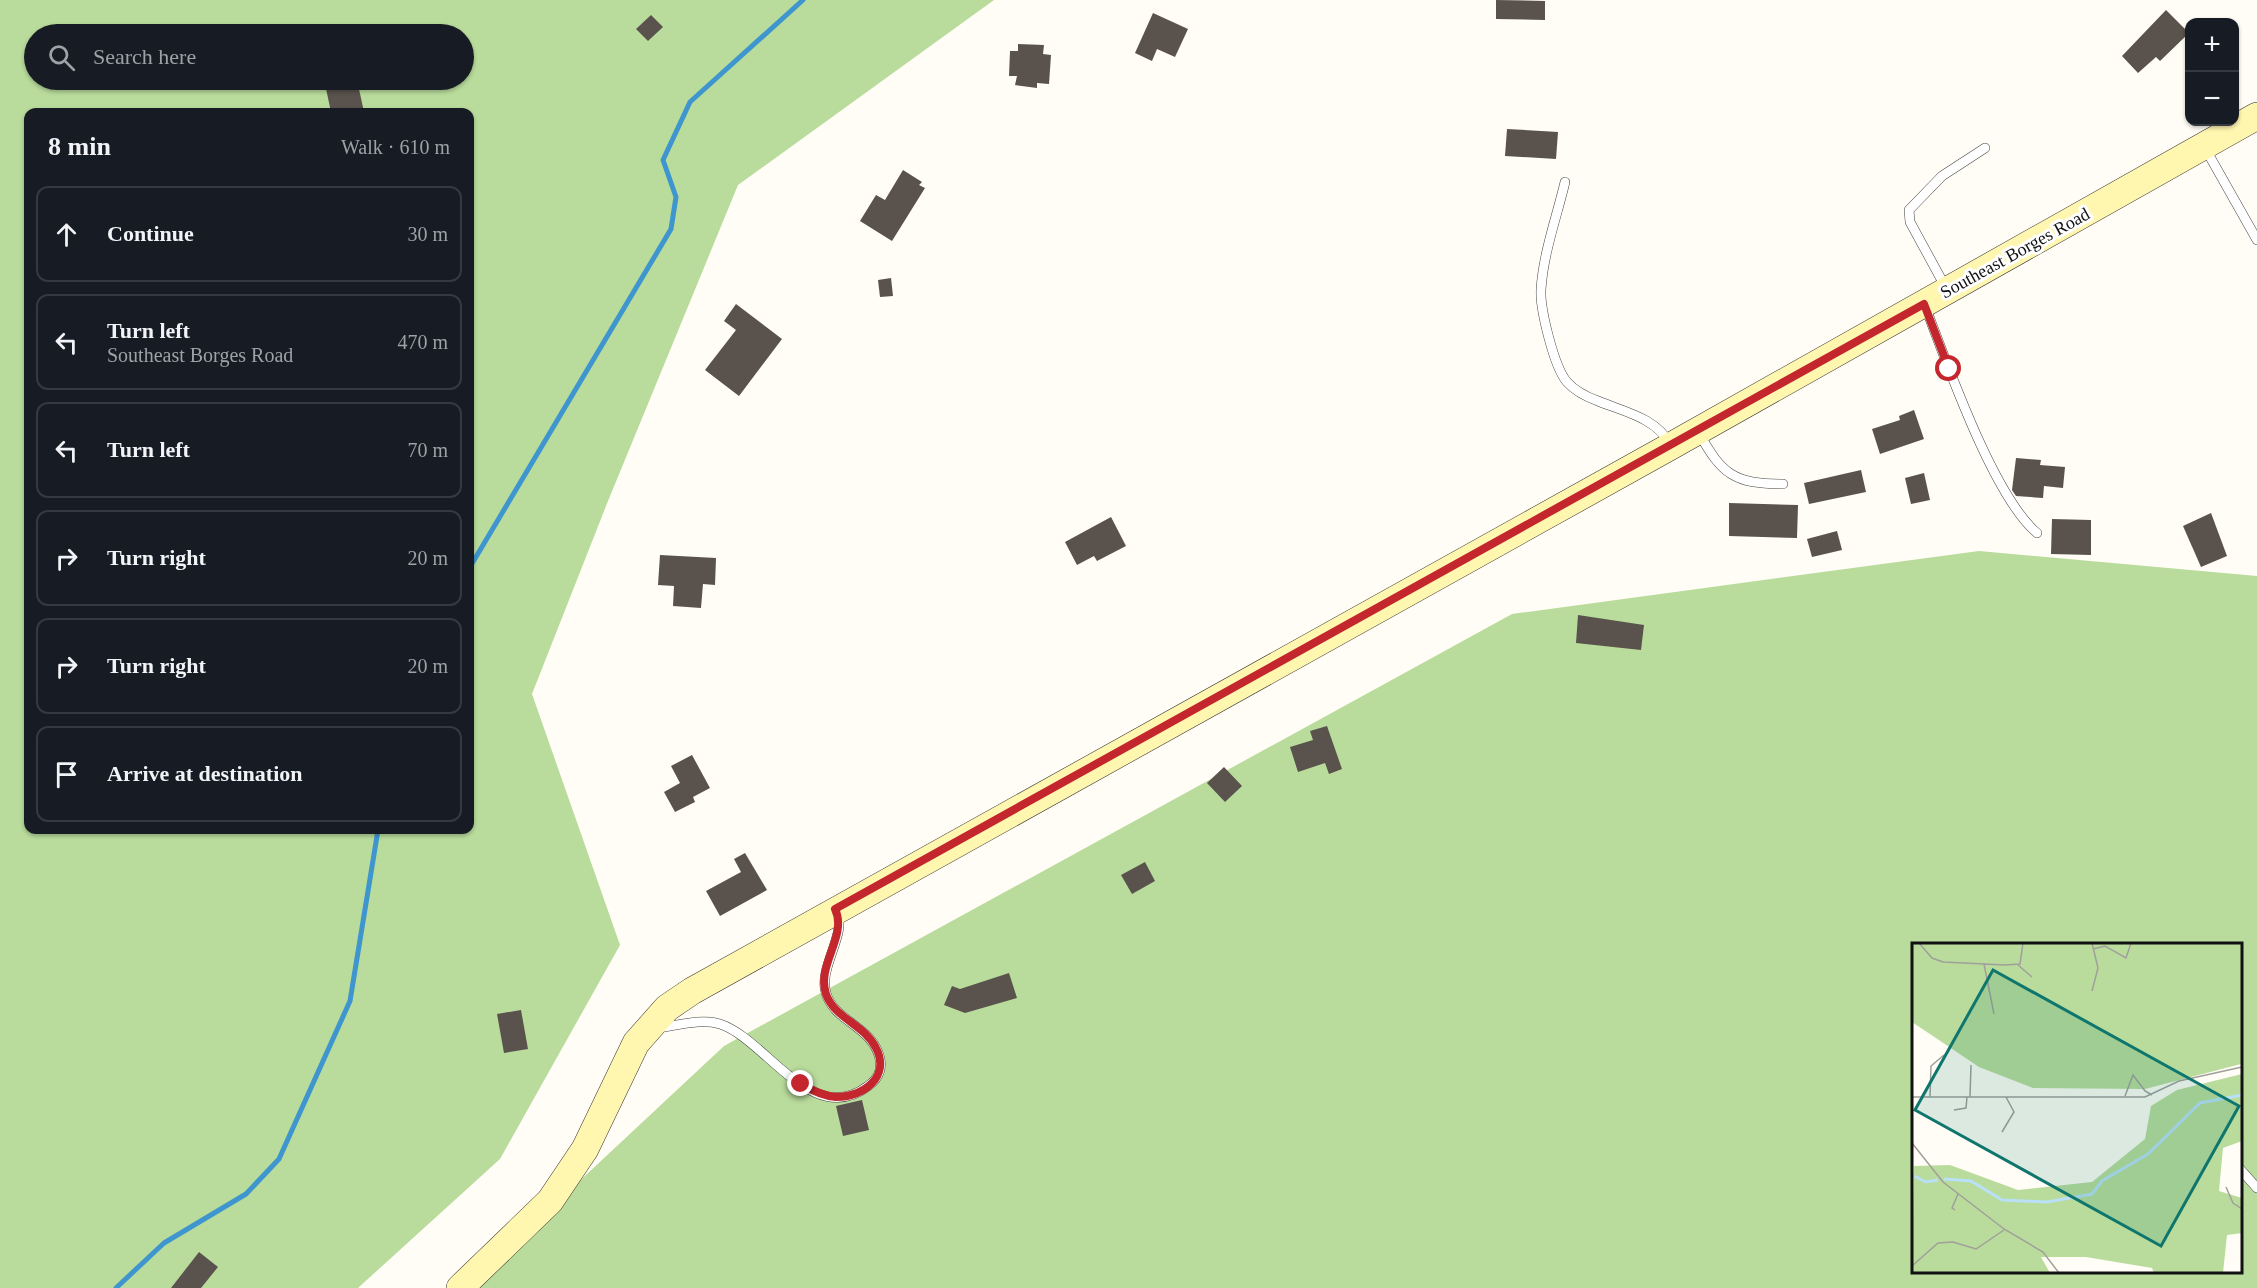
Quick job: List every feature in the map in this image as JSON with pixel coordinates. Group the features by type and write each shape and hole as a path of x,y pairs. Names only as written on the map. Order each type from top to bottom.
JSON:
{"street":[{"name":"Southeast Borges Road","path":"460,1288 519,1234 550,1201 585,1149 627,1057 645,1030 667,1008 692,991 835,909 1936,298 2257,116"}],"lane":[{"path":"2204,145 2257,240"},
{"path":"1985,148 1942,176 1909,210 1910,222 1989,460 2025,522 2037,532"},
{"path":"1565,182 1541,291 1551,347 1559,369 1567,382 1584,396 1657,426 1662,430 1671,446"},
{"path":"1698,431 1716,462 1737,480 1755,484 1782,484"},
{"path":"645,1030 702,1022 718,1023 735,1030 788,1077 813,1090 833,1097 862,1091 874,1082 881,1066 877,1048 844,1017 825,993 826,969 838,924 835,909"},
{"path":"2242,1170 2257,1188"}],"green space":[{"path":"0,0 994,0 738,185 608,501 532,694 620,945 500,1159 358,1288 0,1288"},
{"path":"1979,551 2257,576 2257,1288 465,1288 724,1046 1512,614"}],"building":[{"path":"1496,0 1545,1 1545,20 1496,19"},
{"path":"2166,10 2185,29 2185,37 2160,61 2156,57 2138,73 2122,56"},
{"path":"1153,13 1188,29 1175,57 1157,49 1152,61 1135,53"},
{"path":"651,15 663,27 648,41 636,29"},
{"path":"1018,44 1044,45 1043,54 1051,55 1049,84 1037,83 1037,88 1015,85 1017,76 1009,76 1010,51 1018,51"},
{"path":"326,90 359,90 363,108 330,108"},
{"path":"1507,129 1558,132 1556,159 1505,156"},
{"path":"903,170 922,182 919,185 925,188 892,241 860,221 876,195 885,200"},
{"path":"891,278 893,296 880,297 878,280"},
{"path":"736,304 782,339 739,396 705,370 736,330 724,321"},
{"path":"1914,410 1924,439 1880,454 1872,429 1900,420 1899,416"},
{"path":"2016,458 2041,460 2040,465 2065,467 2063,488 2044,486 2043,498 2016,496 2012,490"},
{"path":"1861,470 1866,492 1809,504 1804,483"},
{"path":"1924,473 1930,500 1911,504 1905,478"},
{"path":"1729,503 1798,505 1797,538 1729,536"},
{"path":"2211,513 2227,556 2201,567 2183,526"},
{"path":"1111,517 1126,546 1097,561 1094,556 1077,565 1065,542"},
{"path":"2052,519 2091,520 2091,555 2051,554"},
{"path":"1837,531 1842,550 1812,557 1807,539"},
{"path":"660,555 716,558 715,585 703,584 701,608 673,606 674,586 658,585"},
{"path":"1578,615 1644,625 1641,650 1576,643"},
{"path":"1327,726 1342,769 1329,774 1325,763 1298,772 1290,747 1313,740 1310,731"},
{"path":"692,755 710,788 693,797 695,802 675,812 664,792 680,783 671,766"},
{"path":"1224,767 1242,786 1225,802 1207,783"},
{"path":"745,853 767,890 720,916 706,891 741,872 734,859"},
{"path":"1145,862 1155,881 1132,894 1121,875"},
{"path":"1009,973 1017,998 965,1013 944,1005 952,986 960,989"},
{"path":"521,1010 528,1049 504,1053 497,1014"},
{"path":"862,1100 869,1130 843,1136 836,1106"},
{"path":"199,1252 218,1267 201,1288 171,1288"}],"waterway":[{"path":"474,560 671,229 676,197 663,160 690,102 803,0"},
{"path":"116,1288 164,1243 246,1194 279,1159 350,1001 377,834"}],"route":[{"path":"801,1084 833,1097 849,1096 862,1091 874,1082 881,1066 877,1048 862,1030 836,1009 825,993 826,969 837,934 839,918 835,909 1543,518 1924,304 1949,369"}]}
